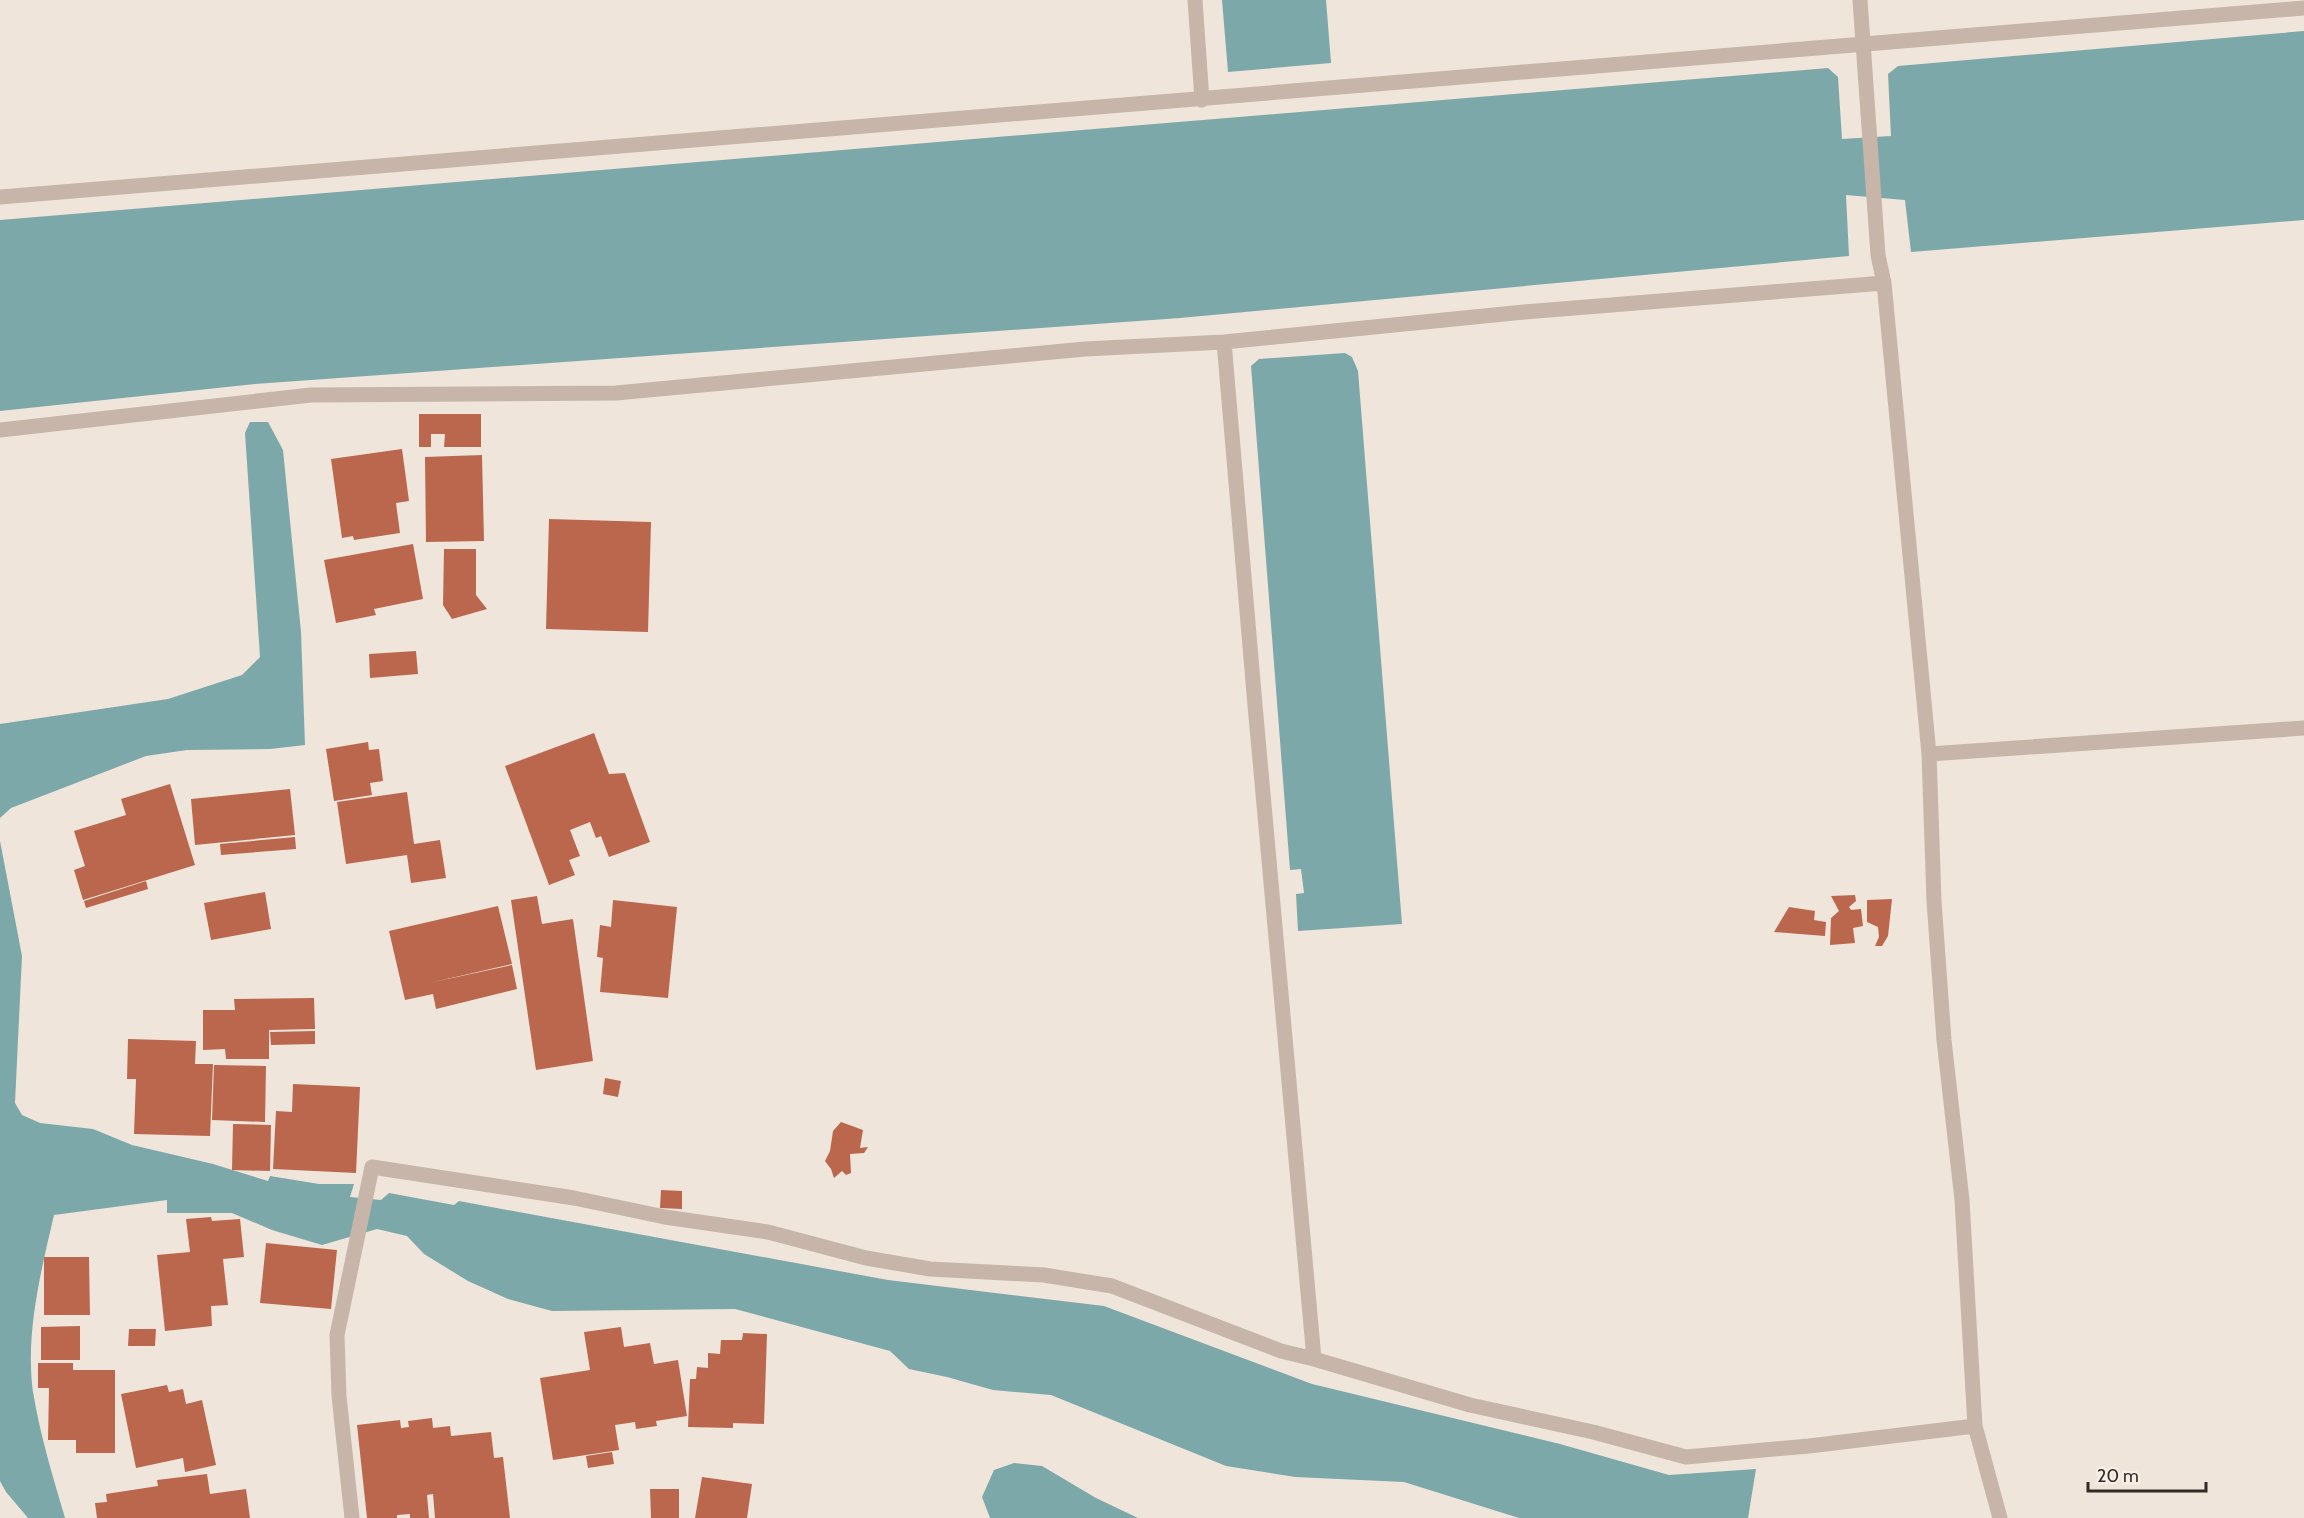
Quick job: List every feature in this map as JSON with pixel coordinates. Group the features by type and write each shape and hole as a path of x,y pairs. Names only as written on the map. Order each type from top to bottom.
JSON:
{"street":[{"path":"1195,0 1202,100"},
{"path":"1860,0 1878,255 1884,282 1929,754 1934,901 1944,1040 1962,1211 1975,1426 2000,1518"},
{"path":"0,197 2304,8"},
{"path":"0,430 311,395 616,393 1085,349 1224,342 1524,312 1884,282"},
{"path":"1224,342 1314,1359"},
{"path":"1929,754 2304,728"},
{"path":"352,1518 339,1396 336,1335 372,1167 574,1198 664,1216 768,1232 866,1258 930,1269 1044,1275 1112,1286 1281,1352 1314,1359 1470,1405 1593,1432 1686,1457 1809,1446 1975,1426"}],"water":[{"path":"1222,0 1326,0 1331,63 1228,72"},
{"path":"2304,31 2304,220 1911,252 1905,200 1846,195 1849,256 1180,318 255,384 0,411 0,220 1828,68 1838,77 1842,139 1891,136 1888,74 1898,66"},
{"path":"1345,353 1352,357 1358,371 1402,924 1298,931 1296,894 1304,893 1301,869 1290,870 1251,366 1259,359"},
{"path":"250,422 268,422 283,450 301,632 305,745 270,749 187,750 146,756 11,808 0,818 0,724 168,699 242,675 260,657 245,433"},
{"path":"0,841 22,956 15,1103 22,1115 40,1123 93,1129 132,1145 213,1164 268,1181 270,1176 319,1184 354,1184 350,1197 381,1200 389,1193 454,1205 459,1201 888,1280 1104,1306 1312,1384 1560,1444 1669,1475 1756,1469 1748,1518 1519,1518 1404,1482 1295,1477 1226,1466 1051,1395 993,1390 909,1369 890,1351 735,1309 552,1311 508,1299 468,1281 424,1254 407,1236 377,1229 322,1245 272,1230 232,1213 167,1213 167,1200 54,1215 36,1303 31,1370 39,1424 65,1518 28,1518 6,1492 0,1481"},
{"path":"1014,1463 1042,1466 1096,1498 1138,1518 990,1518 982,1497 994,1470"}],"building":[{"path":"419,414 481,414 481,447 444,447 445,434 431,434 431,447 419,447"},
{"path":"402,449 409,501 396,503 400,533 354,540 353,536 342,538 331,459"},
{"path":"482,455 484,541 426,542 425,457"},
{"path":"549,519 651,522 648,632 546,629"},
{"path":"413,544 423,599 374,609 376,615 336,623 324,560"},
{"path":"444,549 476,549 476,595 487,609 452,619 443,605"},
{"path":"416,651 418,674 370,678 369,654"},
{"path":"594,733 609,774 625,773 650,842 609,857 601,836 596,838 590,822 570,830 580,856 569,860 575,875 549,885 505,766"},
{"path":"368,742 369,750 379,749 383,781 370,783 372,795 334,801 326,749"},
{"path":"170,784 195,865 83,900 74,870 85,866 74,831 126,815 121,799"},
{"path":"290,789 295,835 195,845 191,799"},
{"path":"407,792 414,844 440,840 446,878 411,883 407,855 346,864 337,802"},
{"path":"295,837 296,849 221,855 220,844"},
{"path":"146,881 148,889 86,908 84,901"},
{"path":"265,892 271,929 211,940 204,903"},
{"path":"1855,895 1856,901 1849,907 1851,910 1861,909 1863,926 1853,928 1855,943 1830,945 1831,918 1839,911 1831,896"},
{"path":"537,896 542,924 573,919 593,1061 536,1070 511,900"},
{"path":"1892,899 1888,936 1882,946 1875,946 1879,937 1878,927 1867,922 1867,900"},
{"path":"613,900 677,907 668,998 600,992 603,958 597,957 600,925 611,927"},
{"path":"498,906 512,964 429,983 512,965 517,989 436,1009 433,994 405,1000 389,931"},
{"path":"1789,907 1815,911 1814,920 1826,922 1825,936 1774,932"},
{"path":"314,998 315,1029 269,1030 269,1059 226,1059 225,1049 203,1050 203,1010 235,1010 234,999"},
{"path":"315,1031 315,1044 271,1045 270,1032"},
{"path":"128,1039 196,1041 195,1064 213,1064 210,1136 134,1134 136,1079 127,1079"},
{"path":"214,1065 266,1066 265,1122 212,1120"},
{"path":"605,1078 621,1081 618,1097 603,1094"},
{"path":"293,1084 360,1087 356,1173 273,1169 276,1111 292,1112"},
{"path":"841,1122 863,1130 860,1148 868,1147 864,1153 850,1154 851,1173 846,1175 842,1171 834,1178 825,1161 830,1151 833,1131"},
{"path":"233,1124 271,1125 270,1171 232,1170"},
{"path":"661,1190 682,1191 682,1209 660,1208"},
{"path":"211,1217 212,1221 240,1219 244,1257 223,1259 228,1305 211,1306 212,1326 165,1331 157,1255 190,1252 186,1219"},
{"path":"266,1243 337,1250 331,1309 260,1303"},
{"path":"44,1257 89,1257 90,1315 44,1315"},
{"path":"80,1326 80,1360 41,1360 41,1327"},
{"path":"621,1327 624,1347 650,1343 654,1364 678,1360 687,1416 656,1421 657,1426 636,1429 635,1422 615,1425 619,1450 553,1460 540,1378 590,1370 584,1332"},
{"path":"129,1329 156,1329 155,1346 128,1346"},
{"path":"743,1333 767,1334 764,1424 733,1423 733,1428 688,1427 690,1379 696,1379 697,1367 708,1368 708,1353 720,1354 721,1340 742,1340"},
{"path":"38,1363 73,1363 73,1370 115,1370 115,1453 76,1453 76,1440 48,1440 49,1388 38,1388"},
{"path":"167,1385 169,1392 183,1389 186,1404 202,1400 216,1465 185,1472 183,1458 136,1468 121,1394"},
{"path":"432,1418 433,1428 450,1426 451,1436 491,1432 494,1458 503,1457 510,1518 435,1518 433,1494 427,1495 429,1518 410,1518 410,1514 397,1515 397,1518 367,1518 357,1425 400,1420 401,1428 409,1427 408,1421"},
{"path":"612,1452 614,1464 588,1468 586,1456"},
{"path":"207,1474 210,1494 246,1489 250,1518 97,1518 95,1503 107,1502 106,1494 158,1486 157,1480"},
{"path":"702,1477 752,1484 747,1518 695,1518"},
{"path":"650,1489 679,1489 679,1518 651,1518"}]}
